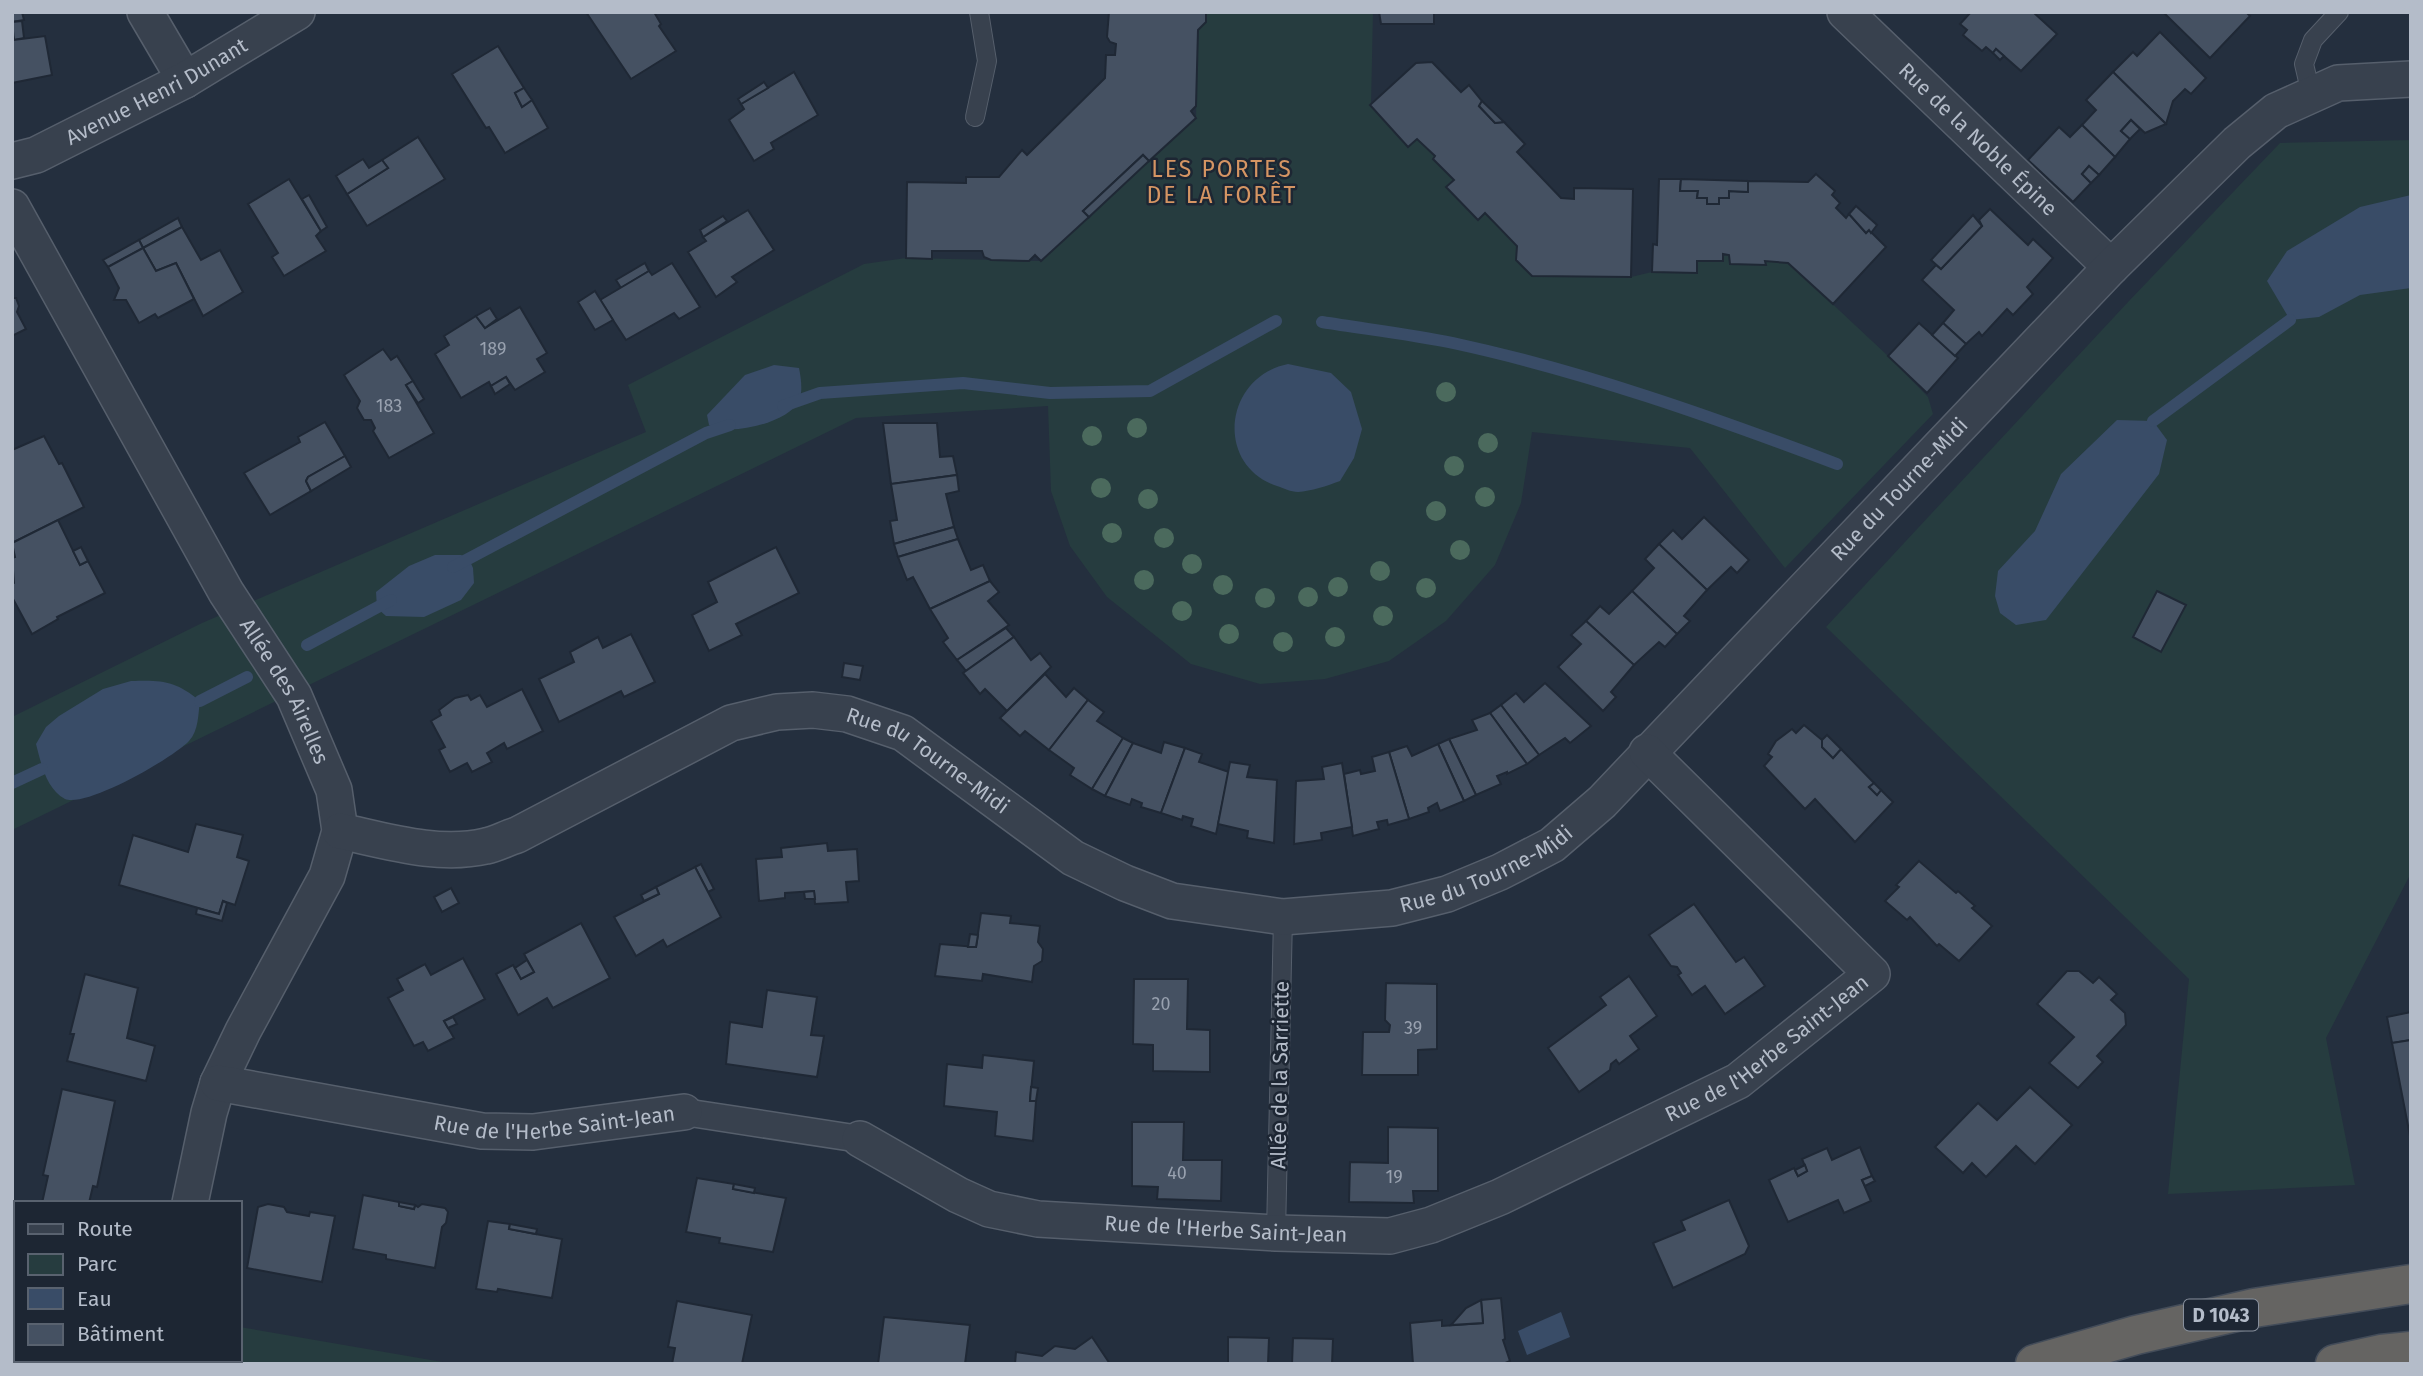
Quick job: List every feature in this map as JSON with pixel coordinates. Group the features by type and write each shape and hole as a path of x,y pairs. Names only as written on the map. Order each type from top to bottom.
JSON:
{"highway":[{"name":"D 1043","path":"2035,1364 2136,1335 2255,1308 2411,1284"},
{"path":"2335,1364 2381,1354 2411,1351"}],"street":[{"path":"145,12 185,80"},
{"name":"Avenue Henri Dunant","path":"12,161 36,155 185,80 296,12"},
{"name":"Rue de la Noble Épine","path":"1845,12 2112,267"},
{"name":"Rue du Tourne-Midi","path":"340,831 405,845 447,850 486,846 517,835 731,723 777,712 813,710 847,714 903,733 1073,858 1125,883 1172,901 1283,917 1392,908 1447,894 1500,872 1552,845 1602,802 2112,267 2237,143 2276,111 2338,83 2411,79"},
{"name":"Allée des Airelles","path":"12,207 226,592 294,696 334,790 340,831 327,876 243,1031 218,1083 190,1201"},
{"name":"Rue de l'Herbe Saint-Jean","path":"218,1083 482,1131 533,1132 684,1112 860,1139 958,1195 989,1209 1038,1219 1276,1233 1390,1236 1431,1225 1500,1197 1738,1081 1872,974 1647,752"}],"lane":[{"path":"975,117 988,61 979,12"},
{"path":"2311,94 2304,64 2313,40 2339,12"},
{"name":"Allée de la Sarriette","path":"1276,1233 1283,917"}],"green space":[{"path":"1206,12 1373,12 1371,105 1408,147 1417,139 1435,156 1434,160 1454,180 1478,220 1485,213 1517,246 1516,260 1532,276 1631,277 1652,272 1697,273 1697,261 1729,255 1765,265 1765,261 1788,263 1928,397 1933,414 1785,568 1690,448 1532,432 1521,503 1495,565 1446,621 1389,661 1325,679 1260,684 1191,664 1107,597 1070,546 1051,491 1048,406 856,418 12,830 12,717 202,623 646,432 628,385 864,264 906,258 1041,261 1196,118 1198,30"},
{"path":"2411,140 2411,873 2326,1038 2355,1185 2168,1194 2189,979 1826,627 2280,143"},
{"path":"12,1240 14,1362 242,1362 242,1327 454,1364 12,1364"}],"water":[{"path":"2411,195 2411,288 2360,295 2319,317 2290,320 2267,281 2287,251 2360,207"},
{"path":"1288,364 1331,373 1351,392 1362,429 1354,458 1340,481 1298,492 1277,486 1257,475 1243,460 1236,442 1235,422 1240,403 1250,386 1267,372"},
{"path":"774,365 799,368 801,393 793,409 757,426 730,429 709,425 707,415 745,375"},
{"path":"2117,420 2153,421 2167,440 2159,474 2046,620 2016,625 2000,613 1995,596 1998,571 2035,531 2061,474"},
{"path":"435,555 461,555 469,559 474,583 461,600 424,617 386,616 377,608 376,592 409,566"},
{"path":"131,681 175,685 200,701 195,732 180,749 129,780 91,796 76,800 65,799 49,782 36,744 46,727 59,716 103,689"},
{"path":"1561,1312 1570,1337 1527,1355 1518,1331"}],"building":[{"path":"12,12 22,12 24,20 12,22"},
{"path":"586,12 654,12 661,24 659,26 676,51 631,79"},
{"path":"1109,12 1206,12 1206,22 1198,30 1196,106 1191,111 1196,118 1149,161 1143,155 1083,211 1089,217 1041,261 1035,255 1029,261 991,260 984,257 982,251 932,251 932,259 906,258 907,182 966,183 966,177 999,177 1022,150 1027,155 1105,78 1106,55 1115,55 1116,44 1110,42 1107,37"},
{"path":"1379,12 1434,12 1434,24 1381,24"},
{"path":"1971,12 2033,12 2057,34 2021,71 1996,49 1993,53 1986,47 1982,51 1963,35 1967,30 1960,24"},
{"path":"2163,12 2246,12 2250,16 2210,58"},
{"path":"22,21 24,38 14,40 12,22"},
{"path":"12,32 14,40 45,36 52,75 12,83"},
{"path":"2160,32 2206,78 2191,94 2185,89 2173,101 2166,124 2113,72 2133,52 2137,56"},
{"path":"498,46 524,88 515,93 522,107 532,100 548,128 505,153 452,74"},
{"path":"1996,49 2004,56 2000,60 1993,53"},
{"path":"1432,62 1461,92 1469,85 1482,101 1479,106 1495,123 1504,122 1525,144 1517,152 1561,198 1574,199 1574,188 1633,189 1631,277 1532,276 1516,260 1517,246 1485,213 1478,220 1446,187 1454,180 1433,159 1435,156 1417,139 1408,147 1370,105 1416,63"},
{"path":"794,72 818,115 771,143 774,149 754,161 729,120 744,109 741,104"},
{"path":"2113,72 2166,124 2145,133 2131,120 2121,131 2130,139 2115,157 2082,125 2096,110 2086,100"},
{"path":"764,82 768,88 741,104 738,99"},
{"path":"524,88 532,100 522,107 515,93"},
{"path":"1482,101 1504,122 1495,123 1479,106"},
{"path":"2131,120 2140,129 2130,139 2121,131"},
{"path":"2082,125 2115,157 2099,175 2089,166 2082,174 2091,183 2073,202 2028,160 2059,127 2070,137"},
{"path":"418,137 445,179 367,226 347,194 388,168 382,160"},
{"path":"1143,155 1149,161 1089,217 1083,211"},
{"path":"363,159 369,168 382,160 388,168 347,194 336,176"},
{"path":"2089,166 2099,175 2091,183 2082,174"},
{"path":"1816,174 1835,191 1832,195 1840,203 1836,208 1846,218 1849,214 1866,233 1869,230 1886,247 1833,304 1788,263 1765,261 1766,265 1730,264 1729,255 1723,254 1723,261 1697,261 1697,273 1652,272 1653,244 1657,245 1659,179 1681,179 1680,191 1698,191 1697,198 1707,198 1707,204 1719,204 1719,198 1729,198 1729,191 1748,192 1748,181 1808,182"},
{"path":"289,179 321,231 316,236 326,251 284,276 272,257 278,253 248,204"},
{"path":"1681,179 1748,181 1748,192 1729,191 1729,198 1719,198 1719,204 1707,204 1707,198 1697,198 1698,191 1680,191"},
{"path":"309,195 327,227 321,231 302,199"},
{"path":"1856,206 1877,225 1871,233 1869,230 1866,233 1849,214"},
{"path":"1990,209 2028,245 2033,239 2053,258 2027,287 2033,294 2013,315 2007,309 1982,336 1979,332 1966,344 1943,323 1954,310 1922,280 1936,265 1941,269 1982,226 1979,220"},
{"path":"748,210 774,250 732,277 737,282 716,297 688,252 706,241 703,237"},
{"path":"1973,215 1982,226 1941,269 1931,260"},
{"path":"723,216 727,221 703,237 700,230"},
{"path":"178,218 182,227 143,248 139,240"},
{"path":"182,227 201,260 220,250 243,292 203,316 176,263 156,271 143,248"},
{"path":"139,240 143,248 108,267 103,260"},
{"path":"143,248 156,271 176,263 194,299 158,318 155,314 139,323 126,300 114,300 119,288 108,267"},
{"path":"645,263 649,271 621,288 616,280"},
{"path":"672,263 700,307 679,319 674,313 626,340 600,300 649,271 652,275"},
{"path":"595,291 613,320 595,330 578,302"},
{"path":"12,298 16,298 19,306 17,312 26,329 12,336"},
{"path":"520,307 547,353 537,359 545,372 515,390 506,377 491,386 489,382 461,398 435,354 449,345 444,336 476,316 485,328"},
{"path":"490,308 497,319 485,328 476,316"},
{"path":"1919,323 1958,358 1927,393 1888,356"},
{"path":"1943,323 1966,344 1955,356 1932,335"},
{"path":"383,349 391,360 397,356 413,381 406,385 434,433 389,458 373,431 375,428 371,420 364,420 357,408 360,401 344,375"},
{"path":"506,377 510,384 495,394 491,386"},
{"path":"413,381 424,399 418,403 406,385"},
{"path":"325,422 345,456 308,477 306,481 311,491 270,515 244,473 300,442 298,437"},
{"path":"883,423 937,423 940,457 953,456 957,475 891,484"},
{"path":"44,436 59,464 62,463 84,507 12,543 12,450"},
{"path":"345,456 351,467 311,491 306,481 308,477"},
{"path":"957,475 959,491 946,494 954,527 894,544 890,521 897,520 891,484"},
{"path":"1704,517 1749,560 1737,573 1731,567 1707,590 1659,544 1673,530 1682,539"},
{"path":"58,520 80,565 88,561 105,593 57,617 58,619 32,634 12,597 12,558 15,557 12,543"},
{"path":"954,527 958,539 898,557 894,544"},
{"path":"958,539 971,570 983,565 990,581 930,609 913,577 907,580 898,557"},
{"path":"1659,544 1707,590 1684,616 1690,621 1677,634 1632,591 1654,568 1645,559"},
{"path":"81,547 88,561 80,565 73,551"},
{"path":"776,547 799,593 736,624 742,635 709,651 692,615 717,602 708,582"},
{"path":"990,581 999,592 988,601 1009,625 957,660 943,642 948,638 930,609"},
{"path":"1632,591 1677,634 1665,647 1659,642 1634,665 1586,621 1600,606 1609,614"},
{"path":"2157,591 2186,605 2161,652 2133,637"},
{"path":"1586,621 1634,665 1611,692 1616,697 1603,711 1558,667 1581,644 1571,635"},
{"path":"1006,628 1014,637 966,671 957,660"},
{"path":"631,634 655,682 624,697 621,691 559,722 539,679 574,662 570,652 598,637 603,648"},
{"path":"1014,637 1031,660 1040,653 1051,667 1007,711 985,689 980,694 963,673"},
{"path":"844,663 863,666 860,680 842,677"},
{"path":"1045,674 1066,697 1074,688 1088,700 1049,750 1025,731 1020,736 1000,718"},
{"path":"1545,683 1591,726 1570,743 1565,738 1539,755 1501,705 1516,693 1524,702"},
{"path":"522,689 543,731 507,749 504,743 487,753 492,762 472,772 467,763 450,772 439,750 445,747 431,721 441,715 439,710 455,698 468,695 471,700 480,695 487,707"},
{"path":"1088,700 1104,712 1097,721 1123,738 1092,789 1070,775 1074,768 1049,750"},
{"path":"1501,705 1539,755 1527,764 1490,713"},
{"path":"1490,713 1527,764 1497,776 1501,784 1476,795 1449,739 1477,730 1472,720"},
{"path":"1804,725 1822,740 1822,747 1833,758 1841,749 1874,783 1869,787 1877,795 1881,790 1893,802 1855,842 1815,799 1805,809 1764,766 1772,757 1768,754 1776,741 1792,729 1796,733"},
{"path":"1827,735 1841,749 1833,758 1822,747 1822,740"},
{"path":"1123,738 1133,743 1105,796 1092,789"},
{"path":"1449,739 1476,795 1464,801 1438,744"},
{"path":"1164,742 1185,748 1161,813 1141,807 1142,803 1132,799 1130,805 1105,796 1133,743 1161,753"},
{"path":"1438,744 1464,801 1440,811 1437,803 1428,808 1429,812 1409,819 1389,752 1407,746 1412,756"},
{"path":"1185,748 1202,754 1199,762 1229,772 1216,834 1191,826 1193,819 1183,816 1182,820 1161,813"},
{"path":"1389,752 1409,819 1388,825 1387,820 1377,822 1379,829 1353,836 1344,774 1360,770 1361,774 1375,771 1372,757"},
{"path":"1230,762 1250,765 1247,777 1277,780 1274,843 1247,838 1248,831 1218,824"},
{"path":"1342,763 1352,827 1321,833 1322,840 1294,844 1296,781 1324,779 1322,767"},
{"path":"1874,783 1881,790 1877,795 1869,787"},
{"path":"196,824 243,835 237,857 249,861 235,905 223,901 219,914 119,885 133,835 188,852"},
{"path":"827,843 828,851 857,849 859,881 846,882 848,902 815,904 814,891 785,893 785,898 759,901 756,859 782,857 781,848"},
{"path":"1919,861 1975,906 1972,908 1992,926 1959,961 1939,944 1937,946 1910,917 1907,920 1885,901"},
{"path":"701,864 714,889 708,892 695,867"},
{"path":"695,867 721,917 667,947 663,940 636,956 614,917 659,894 656,887"},
{"path":"656,887 659,894 644,901 641,895"},
{"path":"451,888 459,903 442,912 434,897"},
{"path":"814,891 815,899 805,899 804,892"},
{"path":"223,901 227,903 222,921 196,914 197,908 219,914"},
{"path":"1694,904 1736,962 1744,957 1765,986 1725,1014 1705,986 1692,995 1678,975 1681,973 1677,967 1671,966 1649,935"},
{"path":"981,913 1011,916 1010,923 1040,926 1038,942 1043,949 1042,961 1034,966 1032,982 983,974 982,981 935,976 940,944 976,947"},
{"path":"581,923 610,978 553,1008 547,998 518,1015 496,974 513,965 521,979 534,972 524,954"},
{"path":"970,934 978,935 976,947 968,947"},
{"path":"463,958 485,999 444,1021 454,1038 428,1051 423,1042 414,1046 388,998 403,990 397,979 425,964 431,975"},
{"path":"527,960 534,972 521,979 515,968"},
{"path":"2067,971 2079,971 2093,983 2099,977 2117,994 2111,1000 2125,1013 2126,1025 2097,1056 2103,1062 2078,1088 2049,1063 2074,1037 2037,1004"},
{"path":"85,974 138,988 127,1038 155,1046 146,1081 67,1061 74,1034 70,1034"},
{"path":"1629,976 1657,1016 1630,1036 1639,1049 1619,1064 1616,1060 1611,1064 1610,1070 1579,1092 1548,1048 1606,1005 1600,997"},
{"path":"1134,979 1188,979 1187,1029 1210,1030 1210,1072 1153,1071 1153,1045 1133,1044"},
{"path":"1386,983 1437,984 1437,1049 1418,1050 1418,1075 1362,1075 1363,1032 1389,1032 1390,1025 1385,1020"},
{"path":"767,990 817,997 811,1035 824,1036 817,1077 726,1064 730,1022 762,1027"},
{"path":"2411,1012 2411,1040 2392,1043 2387,1017"},
{"path":"453,1017 457,1024 448,1028 444,1021"},
{"path":"2411,1040 2411,1141 2392,1043"},
{"path":"983,1055 1034,1061 1030,1101 1036,1101 1033,1141 995,1136 997,1112 944,1106 947,1064 982,1068"},
{"path":"1031,1087 1038,1088 1036,1101 1030,1101"},
{"path":"2030,1087 2072,1125 2035,1164 2016,1146 1986,1177 1972,1163 1963,1173 1935,1147 1978,1103 1997,1120"},
{"path":"62,1089 115,1101 97,1187 93,1186 89,1201 42,1201 48,1176 43,1175"},
{"path":"1132,1122 1184,1122 1183,1160 1222,1160 1221,1201 1157,1199 1158,1187 1132,1186"},
{"path":"1388,1127 1438,1128 1438,1191 1413,1191 1414,1203 1349,1202 1350,1162 1388,1163"},
{"path":"1860,1147 1872,1176 1862,1180 1871,1201 1844,1213 1838,1200 1788,1222 1769,1180 1794,1168 1798,1176 1807,1171 1802,1159 1827,1148 1832,1160"},
{"path":"1805,1165 1807,1171 1798,1176 1795,1170"},
{"path":"1872,1176 1875,1181 1865,1186 1862,1180"},
{"path":"697,1178 734,1184 733,1189 786,1198 773,1252 719,1243 720,1238 686,1232"},
{"path":"734,1184 755,1188 754,1193 733,1189"},
{"path":"363,1195 399,1202 399,1206 414,1209 415,1205 418,1207 422,1204 445,1208 448,1212 446,1223 442,1227 435,1268 386,1259 386,1255 353,1249"},
{"path":"1729,1200 1749,1246 1745,1254 1673,1288 1653,1243 1685,1230 1681,1221"},
{"path":"399,1202 415,1205 414,1209 399,1206"},
{"path":"268,1204 284,1207 287,1212 309,1216 310,1212 335,1216 322,1282 247,1268 258,1207"},
{"path":"488,1221 510,1224 509,1229 562,1239 552,1298 498,1289 497,1292 476,1289"},
{"path":"510,1224 537,1229 536,1234 509,1229"},
{"path":"1501,1298 1503,1340 1510,1361 1503,1364 1413,1364 1410,1323 1442,1320 1442,1326 1483,1323 1481,1300"},
{"path":"1481,1300 1483,1323 1451,1325 1466,1308"},
{"path":"677,1301 752,1315 742,1364 672,1364 675,1348 668,1347"},
{"path":"884,1317 970,1325 965,1364 878,1364"},
{"path":"1092,1337 1110,1364 1015,1364 1016,1352 1042,1356 1055,1346 1075,1349"},
{"path":"1228,1337 1269,1338 1268,1364 1228,1364"},
{"path":"1293,1338 1333,1339 1332,1364 1292,1364"}],"waterway":[{"path":"2153,421 2290,320"},
{"path":"783,406 820,393 963,383 1050,393 1150,391 1276,321"},
{"path":"1322,322 1453,343 1550,367 1695,412 1837,464"},
{"path":"453,567 706,433 730,425"},
{"path":"307,645 391,600"},
{"path":"200,701 247,677"},
{"path":"12,783 42,769"}],"district":[{"name":"LES PORTES DE LA FORÊT","path":"1222,182"}]}
